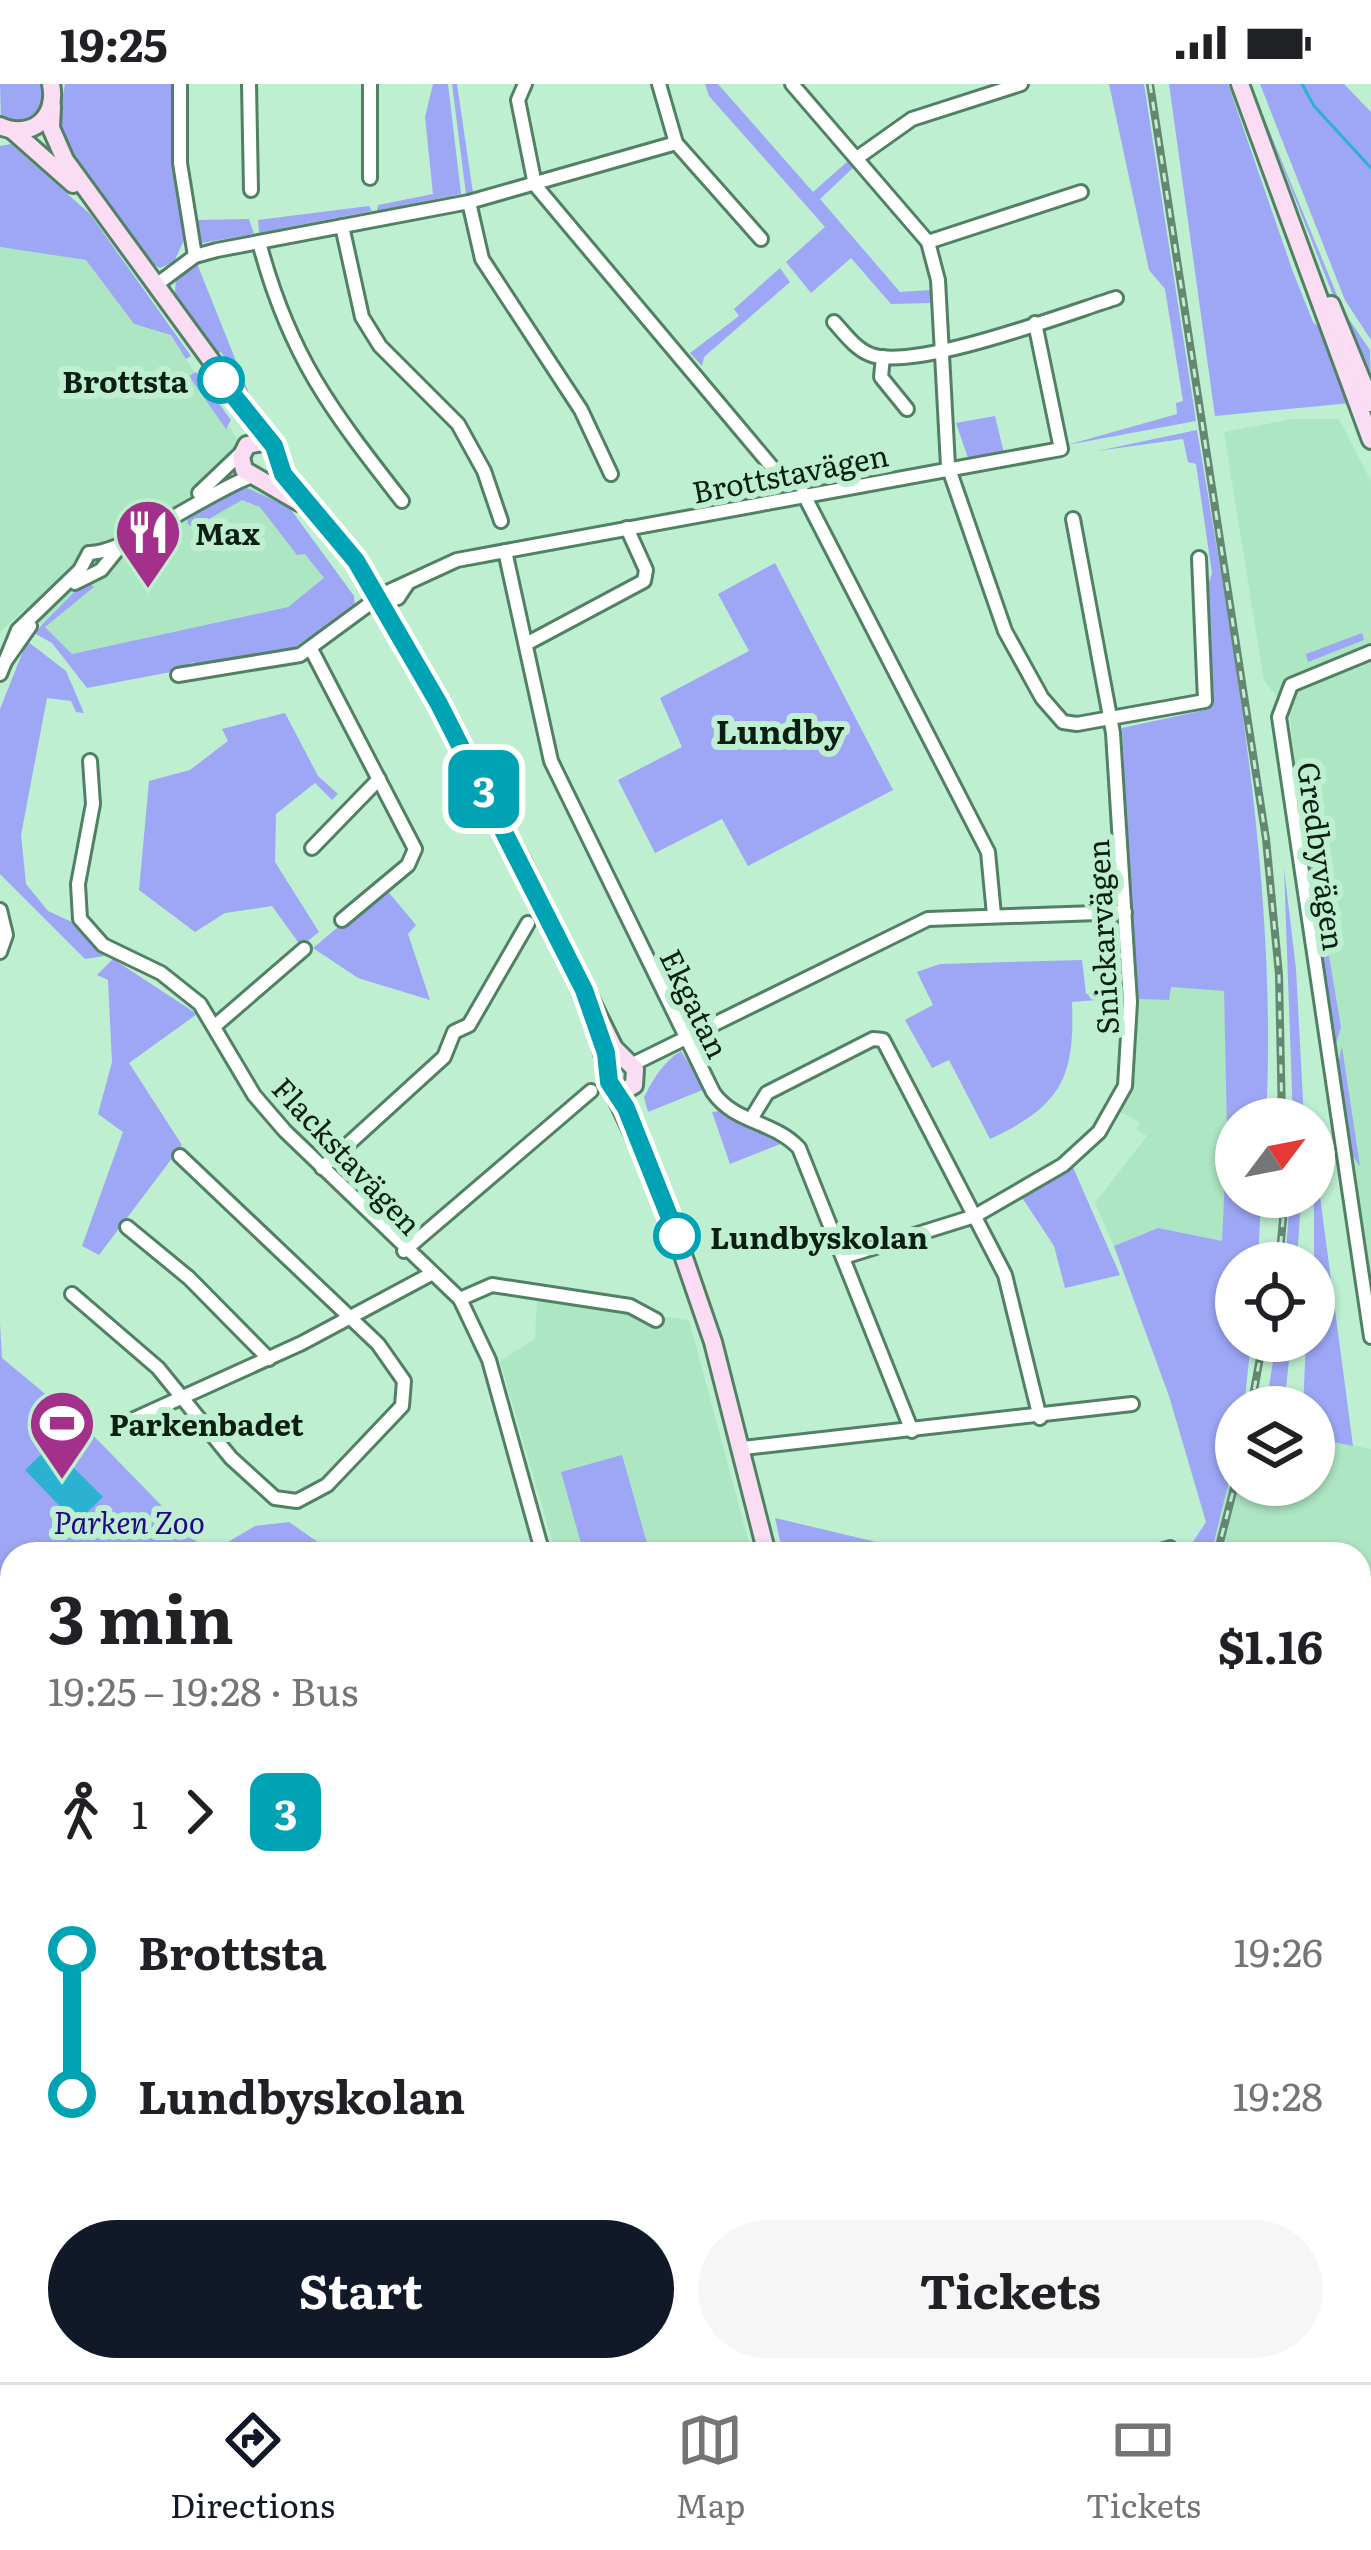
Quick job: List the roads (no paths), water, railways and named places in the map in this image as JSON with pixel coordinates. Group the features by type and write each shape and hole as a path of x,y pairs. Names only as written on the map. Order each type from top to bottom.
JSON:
{"street":[{"path":"54,84 57,146 379,602 584,990 625,1076 688,1267 743,1448 764,1542"},
{"path":"180,84 182,182 195,256"},
{"path":"249,84 251,190"},
{"path":"370,84 370,178"},
{"path":"525,84 518,100 535,185 777,473"},
{"path":"792,84 928,242 938,280 948,466 1005,631 1042,698 1063,722 1205,700 1198,558"},
{"path":"857,158 912,119 1021,84"},
{"path":"1240,84 1371,440"},
{"path":"659,85 676,143 760,238"},
{"path":"5,131 38,125 52,105"},
{"path":"5,131 92,200"},
{"path":"156,285 195,256 469,202 676,143"},
{"path":"1267,155 1371,403"},
{"path":"928,242 1081,192"},
{"path":"469,202 482,259 580,410 611,474"},
{"path":"342,226 356,300 371,334 458,424 484,471 501,521"},
{"path":"259,242 278,311 298,356 326,403 402,501"},
{"path":"834,322 861,349 883,357 939,352 1116,298"},
{"name":"Brottstavägen","path":"310,650 379,602 398,598 408,583 441,564 948,466 977,466 1060,449 1035,323"},
{"path":"883,357 881,376 907,409"},
{"path":"221,380 244,449 242,467 315,518 379,602"},
{"path":"182,508 244,449 268,441"},
{"path":"2,669 17,630 86,567 88,554 101,558 182,508 271,474 278,462"},
{"path":"803,493 988,852 994,915"},
{"name":"Snickarvägen","path":"844,1258 975,1216 1072,1159 1099,1132 1119,1100 1131,1043 1111,718 1073,519"},
{"path":"526,644 644,581 646,570 627,528"},
{"name":"Ekgatan","path":"505,551 551,760 720,1101 799,1148 912,1431"},
{"path":"178,675 281,660 310,650 414,843 413,856 342,920"},
{"name":"Gredbyvägen","path":"1371,652 1292,685 1280,703 1279,717 1371,1337"},
{"name":"Flackstavägen","path":"90,761 93,804 78,884 80,919 103,945 181,988 216,1025 254,1095 404,1251 460,1299 489,1360 539,1542"},
{"path":"312,848 380,779"},
{"path":"625,1076 687,1038 914,923 994,915 1125,912"},
{"path":"0,952 6,935 1,913"},
{"path":"322,1168 444,1057 454,1032 469,1025 528,923"},
{"path":"216,1025 304,950"},
{"path":"751,1119 766,1093 879,1038 1005,1275 1040,1418"},
{"path":"404,1251 592,1091"},
{"path":"72,1294 182,1395 242,1468 275,1498 297,1501 327,1485 364,1453 402,1406 407,1391 392,1364 350,1314 180,1156"},
{"path":"127,1227 189,1278 269,1359"},
{"path":"130,1421 269,1359 431,1274"},
{"path":"460,1299 492,1285 631,1306 656,1320"},
{"path":"743,1448 1132,1404"}],"waterway":[{"path":"1302,84 1314,106 1371,168"}],"railway":[{"path":"1150,84 1266,839 1279,975 1282,1098"},
{"path":"1281,1242 1283,1218"},
{"path":"1255,1386 1259,1362"},
{"path":"1220,1542 1229,1506"}],"place":[{"name":"Brottsta","path":"221,380"},
{"name":"Max","path":"148,591"},
{"name":"Lundbyskolan","path":"677,1236"},
{"name":"Parkenbadet","path":"62,1482"}],"district":[{"name":"Lundby","path":"780,729"}],"park label":[{"name":"Parken Zoo","path":"129,1521"}]}
